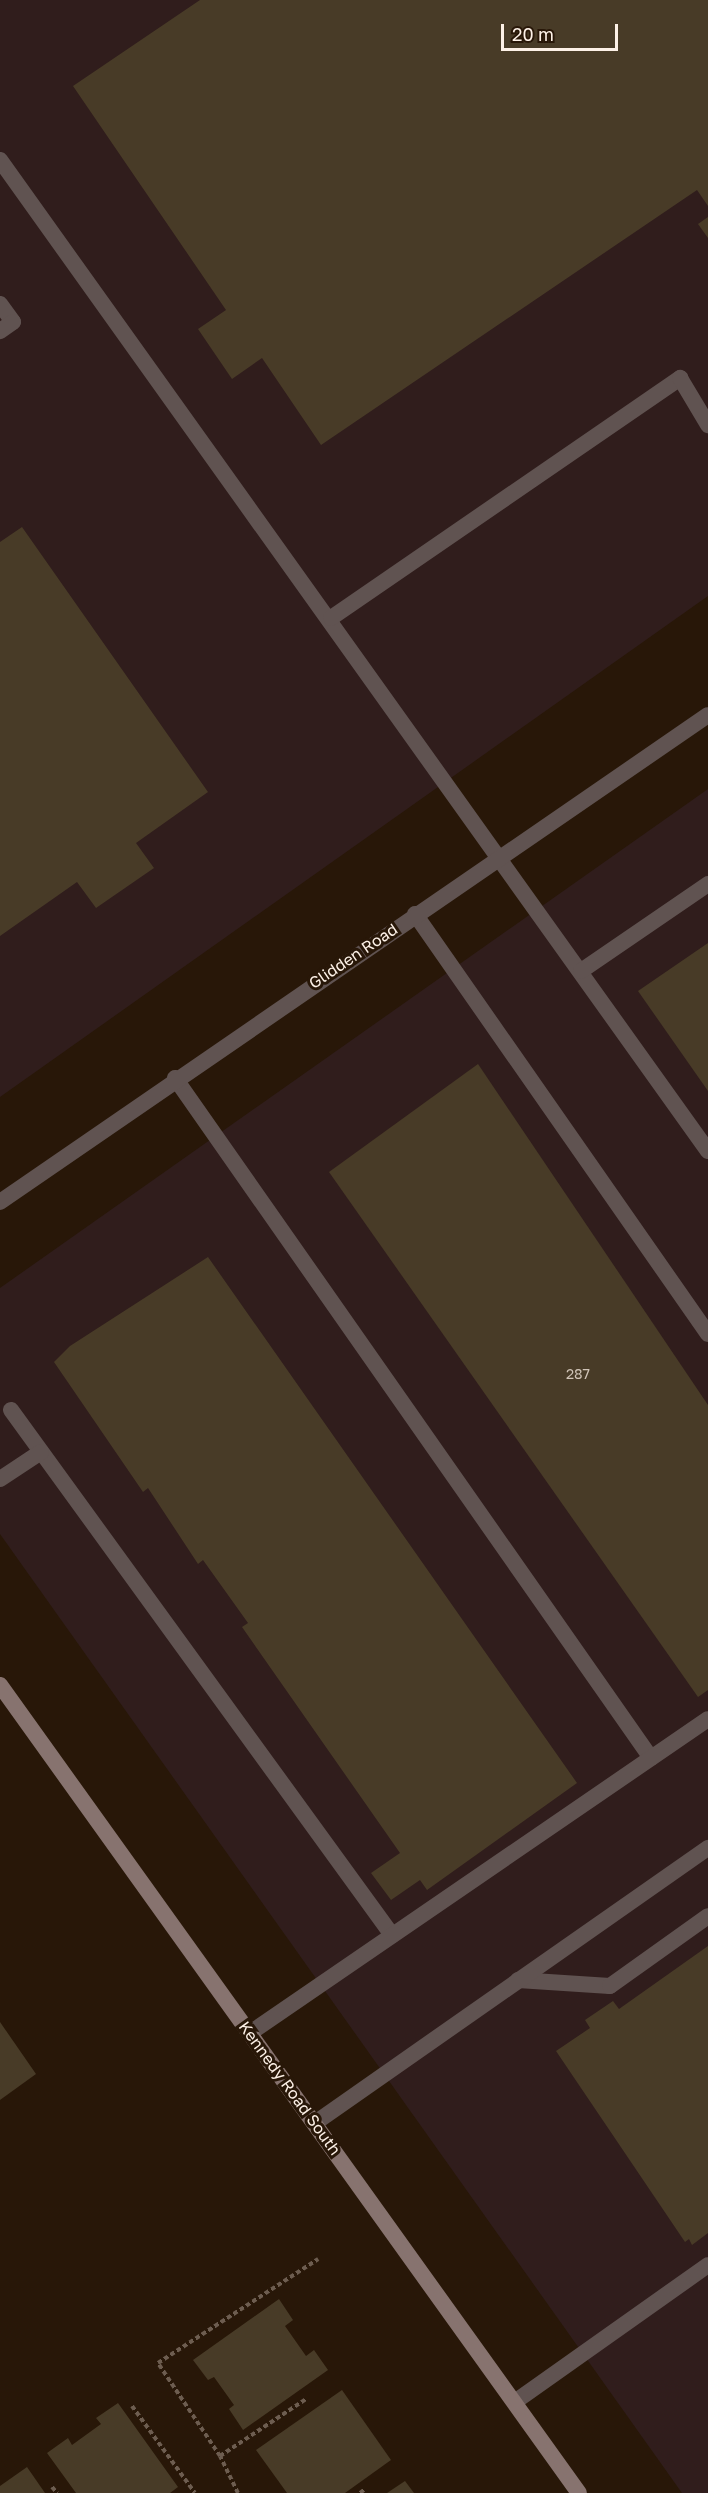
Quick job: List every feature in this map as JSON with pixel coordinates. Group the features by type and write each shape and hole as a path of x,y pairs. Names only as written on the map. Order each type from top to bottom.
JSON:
{"main road":[{"name":"Kennedy Road South","path":"0,1685 579,2493"}],"street":[{"path":"0,160 501,855 708,1151"},
{"path":"0,304 13,322 0,331"},
{"path":"331,618 680,378 708,425"},
{"name":"Glidden Road","path":"0,1202 175,1078 708,715"},
{"path":"581,971 708,884"},
{"path":"415,914 708,1334"},
{"path":"175,1078 651,1758"},
{"path":"11,1410 392,1935"},
{"path":"0,1479 41,1452"},
{"path":"250,2033 708,1719"},
{"path":"315,2122 708,1848"},
{"path":"518,1980 610,1986 708,1916"},
{"path":"516,2402 708,2265"}],"path":[{"path":"238,2493 220,2456 158,2363 318,2259"},
{"path":"220,2456 306,2399"},
{"path":"132,2406 195,2493"},
{"path":"52,2487 57,2493"},
{"path":"360,2493 365,2489"}],"shaded area":[{"path":"0,0 708,0 708,596 0,1097"},
{"path":"708,789 708,2493 682,2493 0,1534 0,1288"}],"building":[{"path":"200,0 708,0 708,206 697,190 321,445 262,358 232,379 198,329 226,310 73,86"},
{"path":"708,217 708,238 698,224"},
{"path":"22,527 208,792 136,843 154,868 96,908 77,882 0,936 0,542"},
{"path":"708,943 708,1091 638,991"},
{"path":"478,1064 708,1405 708,1690 698,1697 329,1172"},
{"path":"208,1257 577,1783 427,1890 420,1880 391,1900 371,1873 400,1853 242,1627 248,1623 203,1560 198,1564 148,1488 143,1492 54,1362 70,1346"},
{"path":"708,1946 708,2233 692,2245 689,2239 685,2242 556,2051 590,2028 585,2020 613,2001 619,2009"},
{"path":"0,2022 36,2074 0,2100"},
{"path":"279,2299 293,2320 285,2326 306,2356 314,2350 328,2370 243,2430 229,2409 234,2405 214,2377 208,2380 193,2360"},
{"path":"342,2390 391,2460 345,2493 287,2493 256,2450"},
{"path":"118,2403 178,2487 170,2493 76,2493 47,2453 68,2438 72,2445 101,2424 96,2418"},
{"path":"27,2467 45,2493 0,2493 0,2486"},
{"path":"405,2481 414,2493 387,2493"}]}
